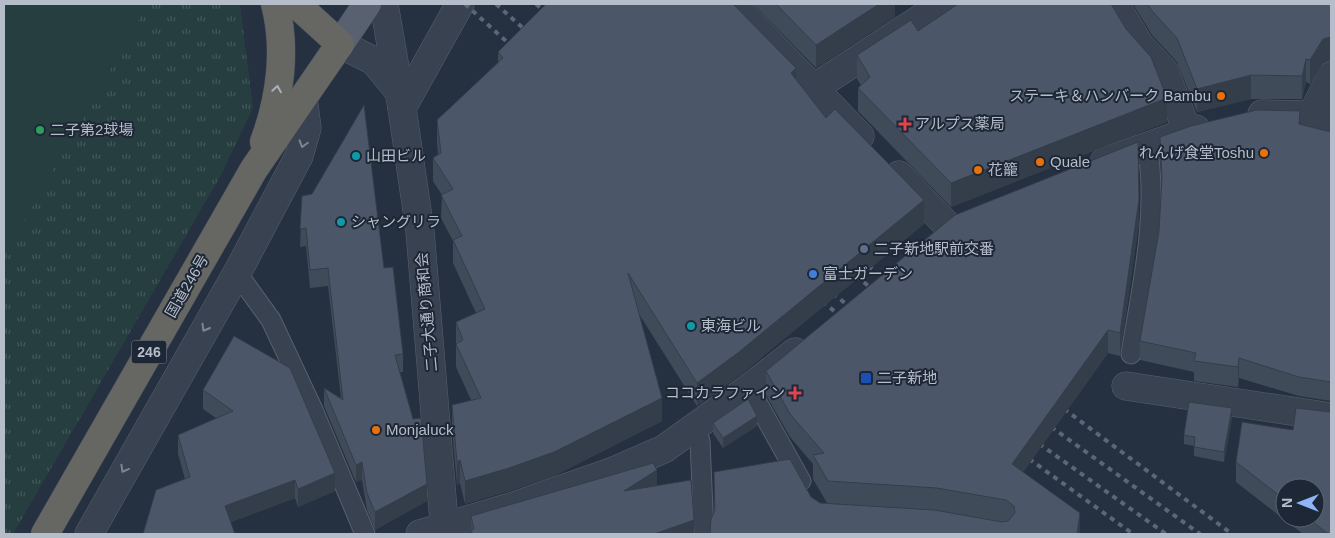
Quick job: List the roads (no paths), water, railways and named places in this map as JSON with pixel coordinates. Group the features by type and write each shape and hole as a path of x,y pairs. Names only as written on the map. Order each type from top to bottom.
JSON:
{"highway":[{"name":"246","path":"254,169 269,129 276,101 280,72 281,40 298,5 340,44"},
{"name":"国道246号","path":"45,534 254,169 340,44"}],"main road":[{"path":"340,44 367,4"}],"street":[{"name":"二子大通り商和会","path":"384,4 420,231 437,532"},
{"path":"400,99 460,4"},
{"path":"732,4 878,154 937,234 974,214"},
{"path":"814,88 943,4"},
{"path":"1115,4 1139,44 1165,72 1187,131"},
{"path":"340,44 357,50 374,61 392,79 400,99"},
{"path":"1083,171 1187,131 1255,114 1322,117 1331,76"},
{"path":"88,534 236,273 299,156 307,128 303,96"},
{"path":"437,532 611,472 664,449 749,388 814,337"},
{"path":"1126,386 1331,417"}],"lane":[{"path":"1131,354 1149,248 1152,171 1147,145"},
{"path":"236,273 271,320 313,410 365,534"},
{"path":"749,388 811,498"},
{"path":"695,426 700,441 704,534"}],"railway":[{"path":"465,4 517,51"},
{"path":"496,4 533,37"},
{"path":"536,4 551,17"},
{"path":"860,260 893,284"},
{"path":"848,270 879,294"},
{"path":"825,287 856,312"},
{"path":"814,296 848,321"},
{"path":"1056,403 1232,534"},
{"path":"1043,421 1200,534"},
{"path":"1031,438 1166,534"},
{"path":"1021,453 1133,534"}],"place":[{"name":"ステーキ＆ハンバーク Bambu","path":"1221,96"},
{"name":"アルプス薬局","path":"905,124"},
{"name":"二子第2球場","path":"40,130"},
{"name":"れんげ食堂Toshu","path":"1264,153"},
{"name":"山田ビル","path":"356,156"},
{"name":"Quale","path":"1040,162"},
{"name":"花籠","path":"978,170"},
{"name":"シャングリラ","path":"341,222"},
{"name":"二子新地駅前交番","path":"864,249"},
{"name":"富士ガーデン","path":"813,274"},
{"name":"東海ビル","path":"691,326"},
{"name":"二子新地","path":"866,378"},
{"name":"ココカラファイン","path":"795,393"},
{"name":"Monjaluck","path":"376,430"}]}
